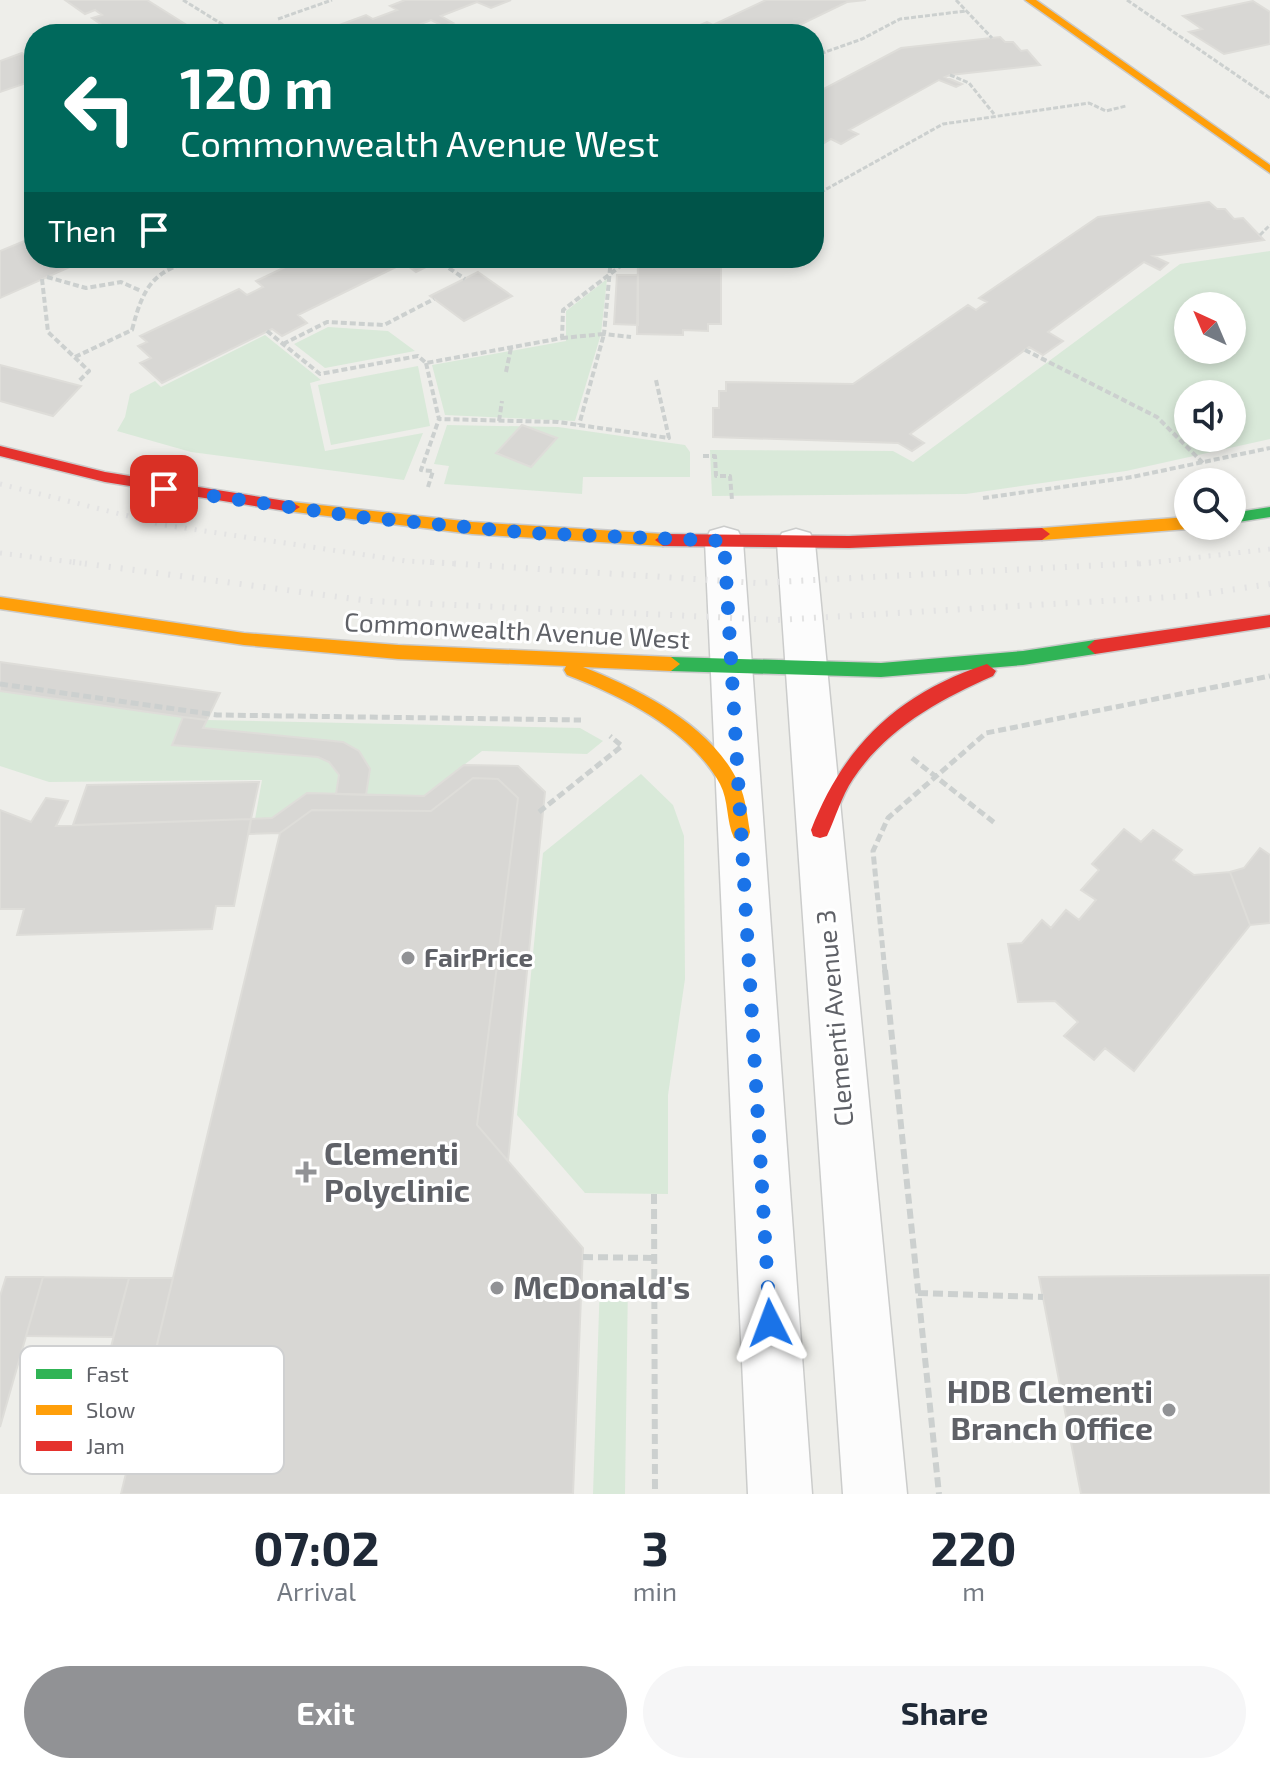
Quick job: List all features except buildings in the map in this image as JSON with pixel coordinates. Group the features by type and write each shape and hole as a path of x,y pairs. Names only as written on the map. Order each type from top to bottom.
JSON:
{"main road":[{"path":"1030,0 1270,170"},
{"path":"0,451 115,482 359,517 530,533 796,543 968,539 1174,524"},
{"path":"1246,516 1270,512"},
{"name":"Commonwealth Avenue West","path":"0,603 244,639 535,660 806,670 881,670 1023,658 1270,621"},
{"path":"820,830 837,784 862,749 880,733 952,684 1023,658"},
{"path":"535,660 589,675 626,693 693,744 727,778 741,832"}],"street":[{"path":"724,541 780,1494"},
{"name":"Clementi Avenue 3","path":"796,543 875,1494"}],"path":[{"path":"183,0 222,24"},
{"path":"278,19 332,0"},
{"path":"956,0 992,38"},
{"path":"1127,0 1270,98"},
{"path":"824,52 862,39 900,19 966,11"},
{"path":"950,75 969,83 994,114"},
{"path":"824,190 928,131 958,120 1089,103 1106,111 1131,103"},
{"path":"1260,235 1270,225"},
{"path":"75,357 132,330 141,291 168,268"},
{"path":"449,268 465,279"},
{"path":"579,425 604,334 611,268"},
{"path":"562,338 563,310 618,268"},
{"path":"79,381 89,371 48,332 45,278 86,288 98,283 127,281 141,291"},
{"path":"283,344 327,322 384,325 434,299"},
{"path":"267,331 320,374 418,356 426,363 439,419 421,470 433,471"},
{"path":"426,363 562,338 604,334 631,337"},
{"path":"506,372 511,348"},
{"path":"1025,350 1157,417 1203,463"},
{"path":"439,419 545,422 669,438 656,380"},
{"path":"499,421 502,401"},
{"path":"537,430 545,422"},
{"path":"970,500 1132,477 1270,448"},
{"path":"703,456 715,456 716,476 730,476 732,500"},
{"path":"939,1494 873,851 888,818 986,733 1270,676"},
{"path":"0,684 196,716 583,720"},
{"path":"539,812 622,746 603,731"},
{"path":"906,753 996,824"},
{"path":"654,1194 655,1494"},
{"path":"583,1257 654,1258"},
{"path":"918,1293 1043,1297"}],"green space":[{"path":"1270,251 1270,439 1246,444 1246,380 1174,380 1174,452 1212,452 1126,471 966,494 712,496 710,450 893,451 913,462 1180,264"},
{"path":"607,279 601,334 575,421 445,415 432,365 566,341 566,311"},
{"path":"328,327 388,331 415,351 325,368 294,344"},
{"path":"265,335 321,380 310,383 325,451 423,433 404,480 191,452 117,431 125,417 130,394 155,381 161,387"},
{"path":"418,366 430,426 331,445 318,385"},
{"path":"447,425 558,427 685,445 690,452 690,477 583,477 582,494 444,484 449,466 434,464"},
{"path":"0,691 183,717 172,745 318,757 329,762 339,775 336,794 307,793 272,818 255,819 262,780 49,782 0,766"},
{"path":"207,720 580,728 603,741 587,754 482,751 424,796 366,795 365,763 357,752 343,742 203,728"},
{"path":"641,774 673,805 684,836 685,979 668,1095 668,1194 585,1193 517,1115 543,853"},
{"path":"600,1280 628,1281 625,1494 593,1494"}],"railway":[{"path":"0,484 164,525 406,561 461,564"},
{"path":"1153,562 1270,549"},
{"path":"0,553 88,564"},
{"path":"73,562 370,601 777,620 1189,596 1270,584"},
{"path":"430,562 757,583 1153,562"},
{"path":"1139,564 1153,562"},
{"path":"1153,562 1161,562"}],"traffic: fast":[{"path":"1246,516 1270,512"},
{"path":"671,664 881,670 1023,658 1095,647"}],"traffic: slow":[{"path":"1030,0 1270,170"},
{"path":"292,507 472,528 663,540"},
{"path":"1042,534 1174,524"},
{"path":"0,603 244,639 398,652 671,664"},
{"path":"573,670 614,688 658,713 698,744 730,785 741,832"}],"traffic: jam":[{"path":"0,451 105,477 292,507"},
{"path":"663,540 849,542 1042,534"},
{"path":"1095,647 1270,621"},
{"path":"820,830 846,774 884,731 931,698 987,671"}],"place":[{"name":"FairPrice","path":"408,958"},
{"name":"Clementi Polyclinic","path":"306,1172"},
{"name":"McDonald's","path":"497,1288"},
{"name":"HDB Clementi Branch Office","path":"1169,1410"}],"route":[{"path":"164,489 359,517 530,533 724,541 770,1323"}]}
